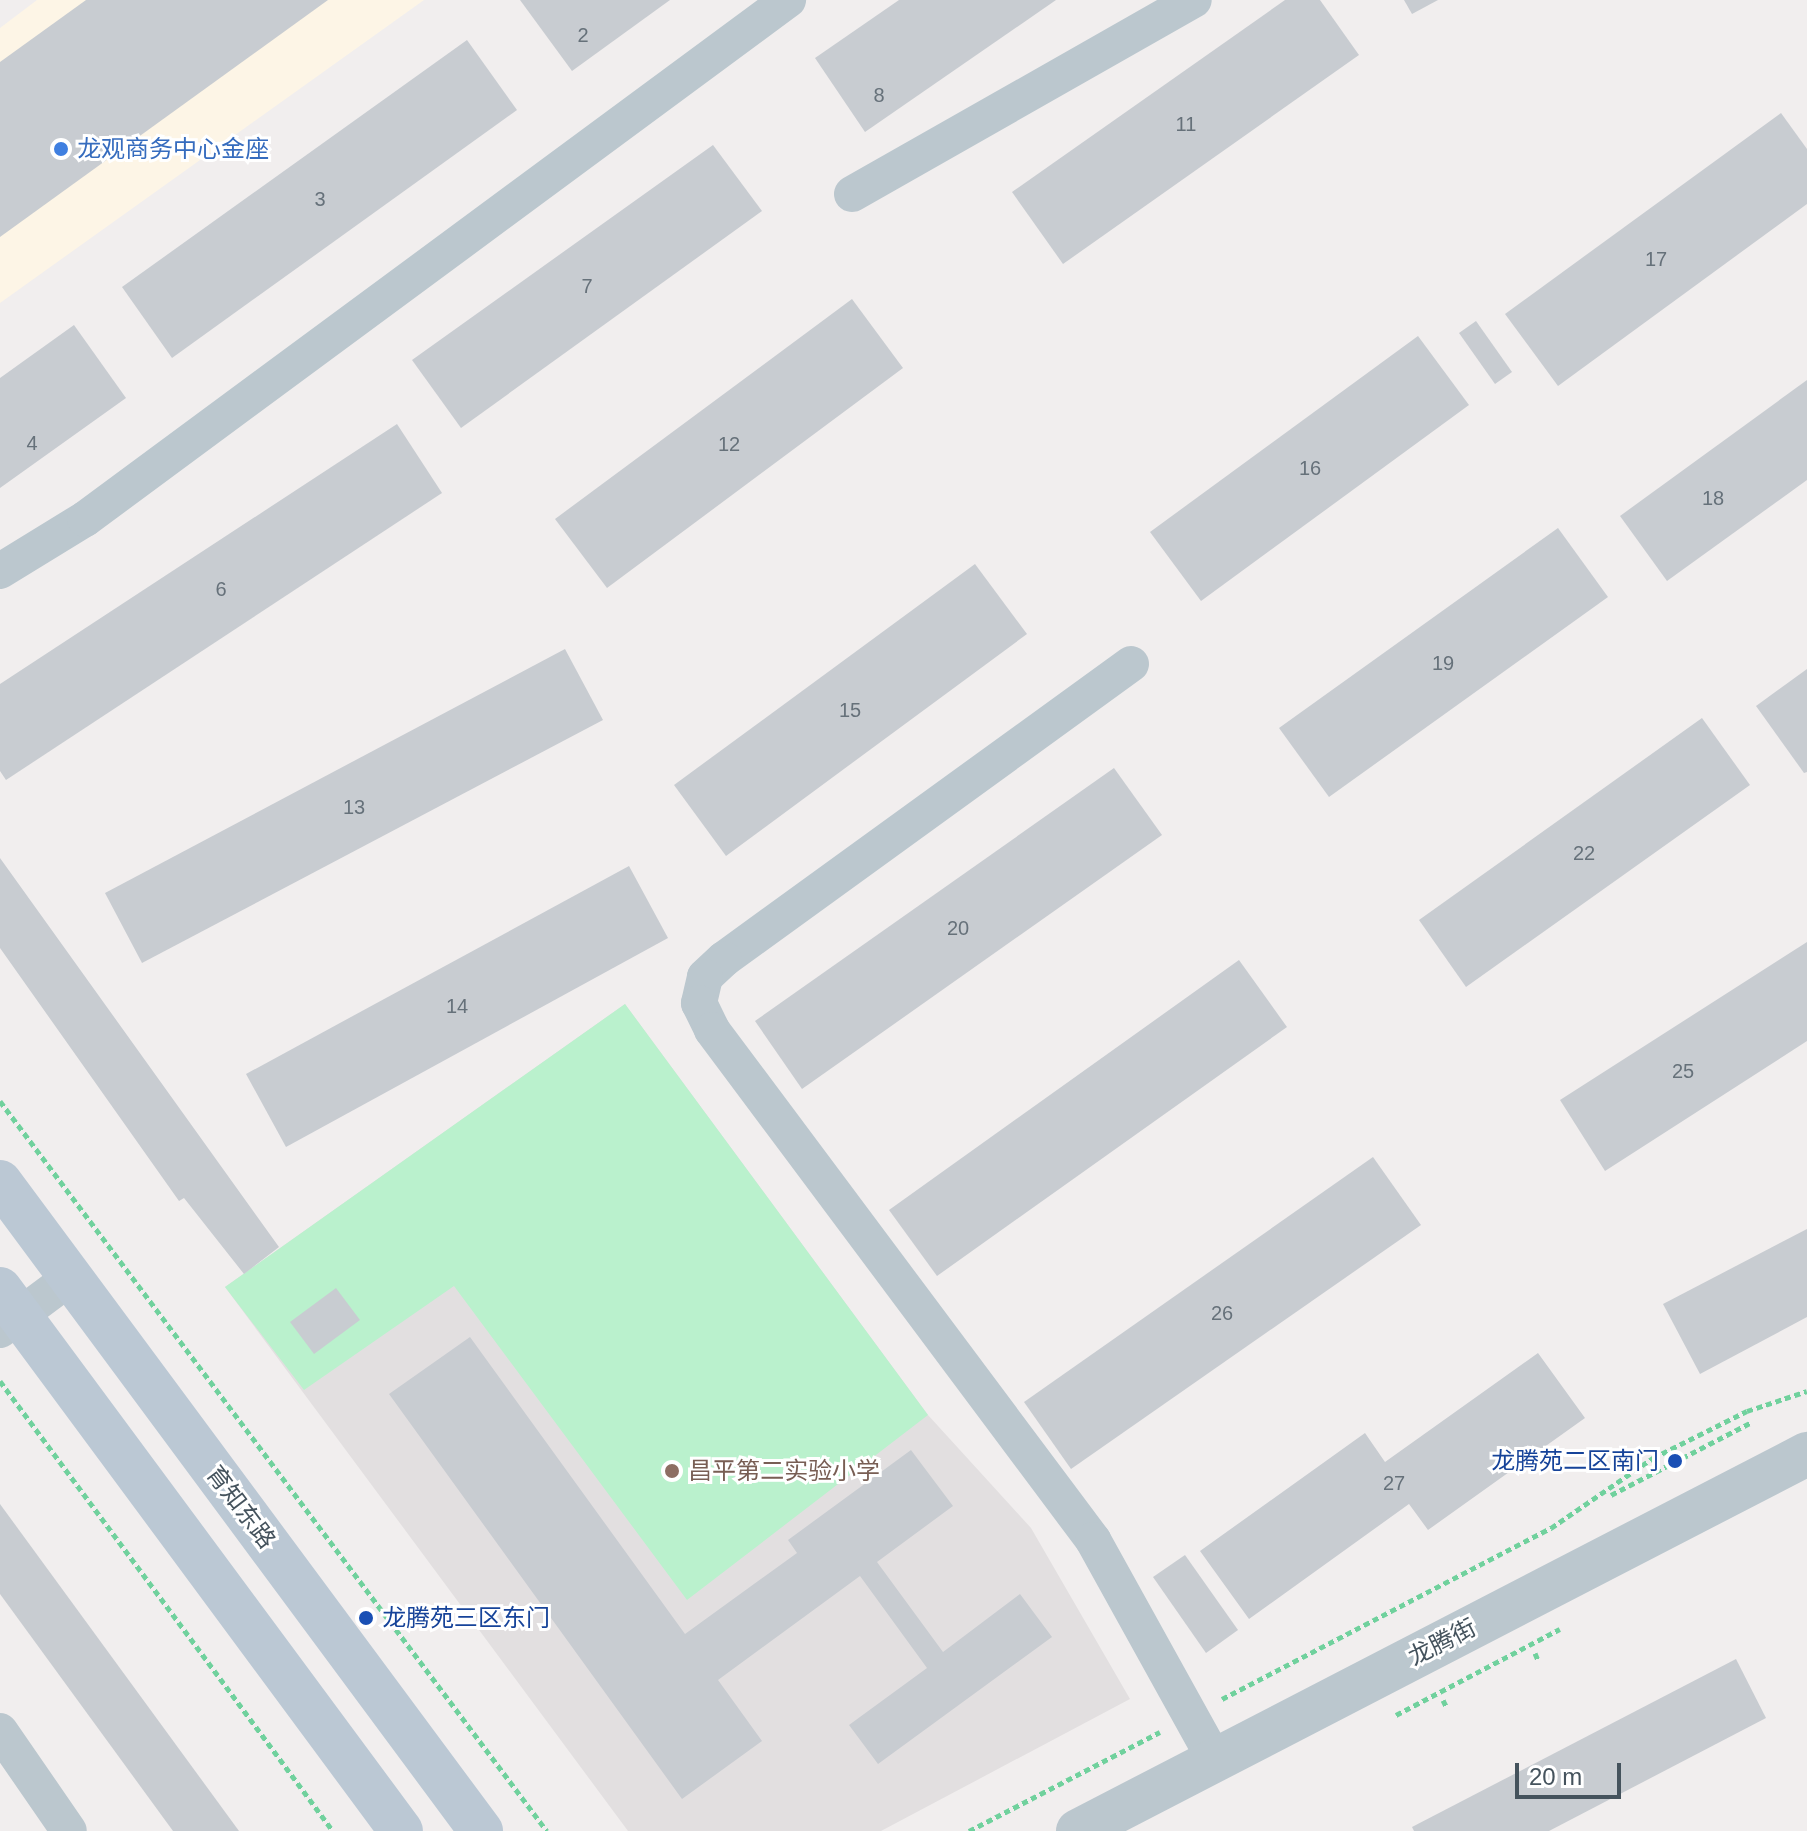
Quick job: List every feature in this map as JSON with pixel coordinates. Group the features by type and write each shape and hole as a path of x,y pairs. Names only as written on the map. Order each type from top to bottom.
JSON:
{"main road":[{"name":"育知东路","path":"0,1182 481,1831"},
{"path":"7,1311 401,1831"}],"street":[{"path":"0,571 85,519 788,0"},
{"path":"852,194 1194,0"},
{"path":"1131,664 724,959 705,977 699,1003 712,1030 1093,1540 1215,1760"},
{"path":"7,1311 71,1277"},
{"name":"龙腾街","path":"1078,1831 1807,1454"},
{"path":"0,1731 69,1831"}],"path":[{"path":"0,1101 547,1831"},
{"path":"0,1381 333,1831"},
{"path":"969,1831 1551,1528 1653,1458 1747,1411 1807,1391"},
{"path":"1611,1495 1750,1423"},
{"path":"1728,1426 1732,1433"},
{"path":"1655,1463 1659,1470"},
{"path":"1443,1700 1447,1708"}],"shaded area":[{"path":"37,0 424,0 0,303 0,28"},
{"name":"昌平第二实验小学","path":"625,1004 928,1415 1031,1528 1130,1699 881,1831 628,1831 225,1287"}],"green space":[{"path":"625,1004 928,1415 687,1600 454,1286 304,1390 225,1287"}],"building":[{"name":"龙观商务中心金座","path":"86,0 328,0 0,237 0,62"},
{"path":"520,0 670,0 572,71"},
{"path":"899,0 1056,0 865,132 815,58"},
{"path":"1285,0 1320,0 1359,55 1063,264 1012,192"},
{"path":"1404,0 1438,0 1412,14"},
{"path":"467,40 517,110 172,358 122,287"},
{"path":"1781,113 1807,149 1807,204 1558,386 1505,314"},
{"path":"713,145 762,211 461,428 412,360"},
{"path":"852,299 903,368 607,588 555,519"},
{"path":"1476,321 1512,372 1495,384 1459,333"},
{"path":"74,325 126,398 0,488 0,378"},
{"path":"1418,336 1469,405 1201,601 1150,532"},
{"path":"1807,380 1807,480 1667,581 1620,516"},
{"path":"397,424 442,493 6,780 0,771 0,684"},
{"path":"1558,528 1608,597 1329,797 1279,728"},
{"path":"975,564 1027,634 726,856 674,785"},
{"path":"565,649 603,720 142,963 105,893"},
{"path":"1807,669 1807,772 1804,773 1756,706"},
{"path":"1702,718 1750,785 1466,987 1419,920"},
{"path":"1114,768 1162,835 802,1089 755,1021"},
{"path":"0,858 279,1247 244,1274 184,1198 179,1201 0,948"},
{"path":"629,866 668,938 286,1147 246,1074"},
{"path":"1807,942 1807,1041 1605,1171 1560,1100"},
{"path":"1239,960 1287,1027 937,1276 889,1210"},
{"path":"1373,1157 1421,1225 1071,1469 1024,1402"},
{"path":"1807,1229 1807,1317 1700,1374 1663,1304"},
{"path":"336,1288 360,1320 314,1354 290,1322"},
{"path":"470,1337 685,1634 797,1553 788,1540 911,1450 953,1506 877,1562 943,1652 1020,1594 1052,1637 878,1764 849,1725 927,1668 860,1576 718,1680 762,1741 682,1799 389,1394"},
{"path":"1538,1353 1585,1418 1428,1530 1409,1504 1249,1619 1200,1551 1365,1433 1385,1462"},
{"path":"0,1504 239,1831 173,1831 0,1594"},
{"path":"1185,1555 1238,1630 1206,1653 1153,1577"},
{"path":"1736,1659 1766,1718 1549,1831 1414,1831 1412,1827"}],"place":[{"name":"龙观商务中心金座","path":"61,149"},
{"name":"龙腾苑二区南门","path":"1675,1461"},
{"name":"昌平第二实验小学","path":"672,1471"},
{"name":"龙腾苑三区东门","path":"366,1618"}]}
